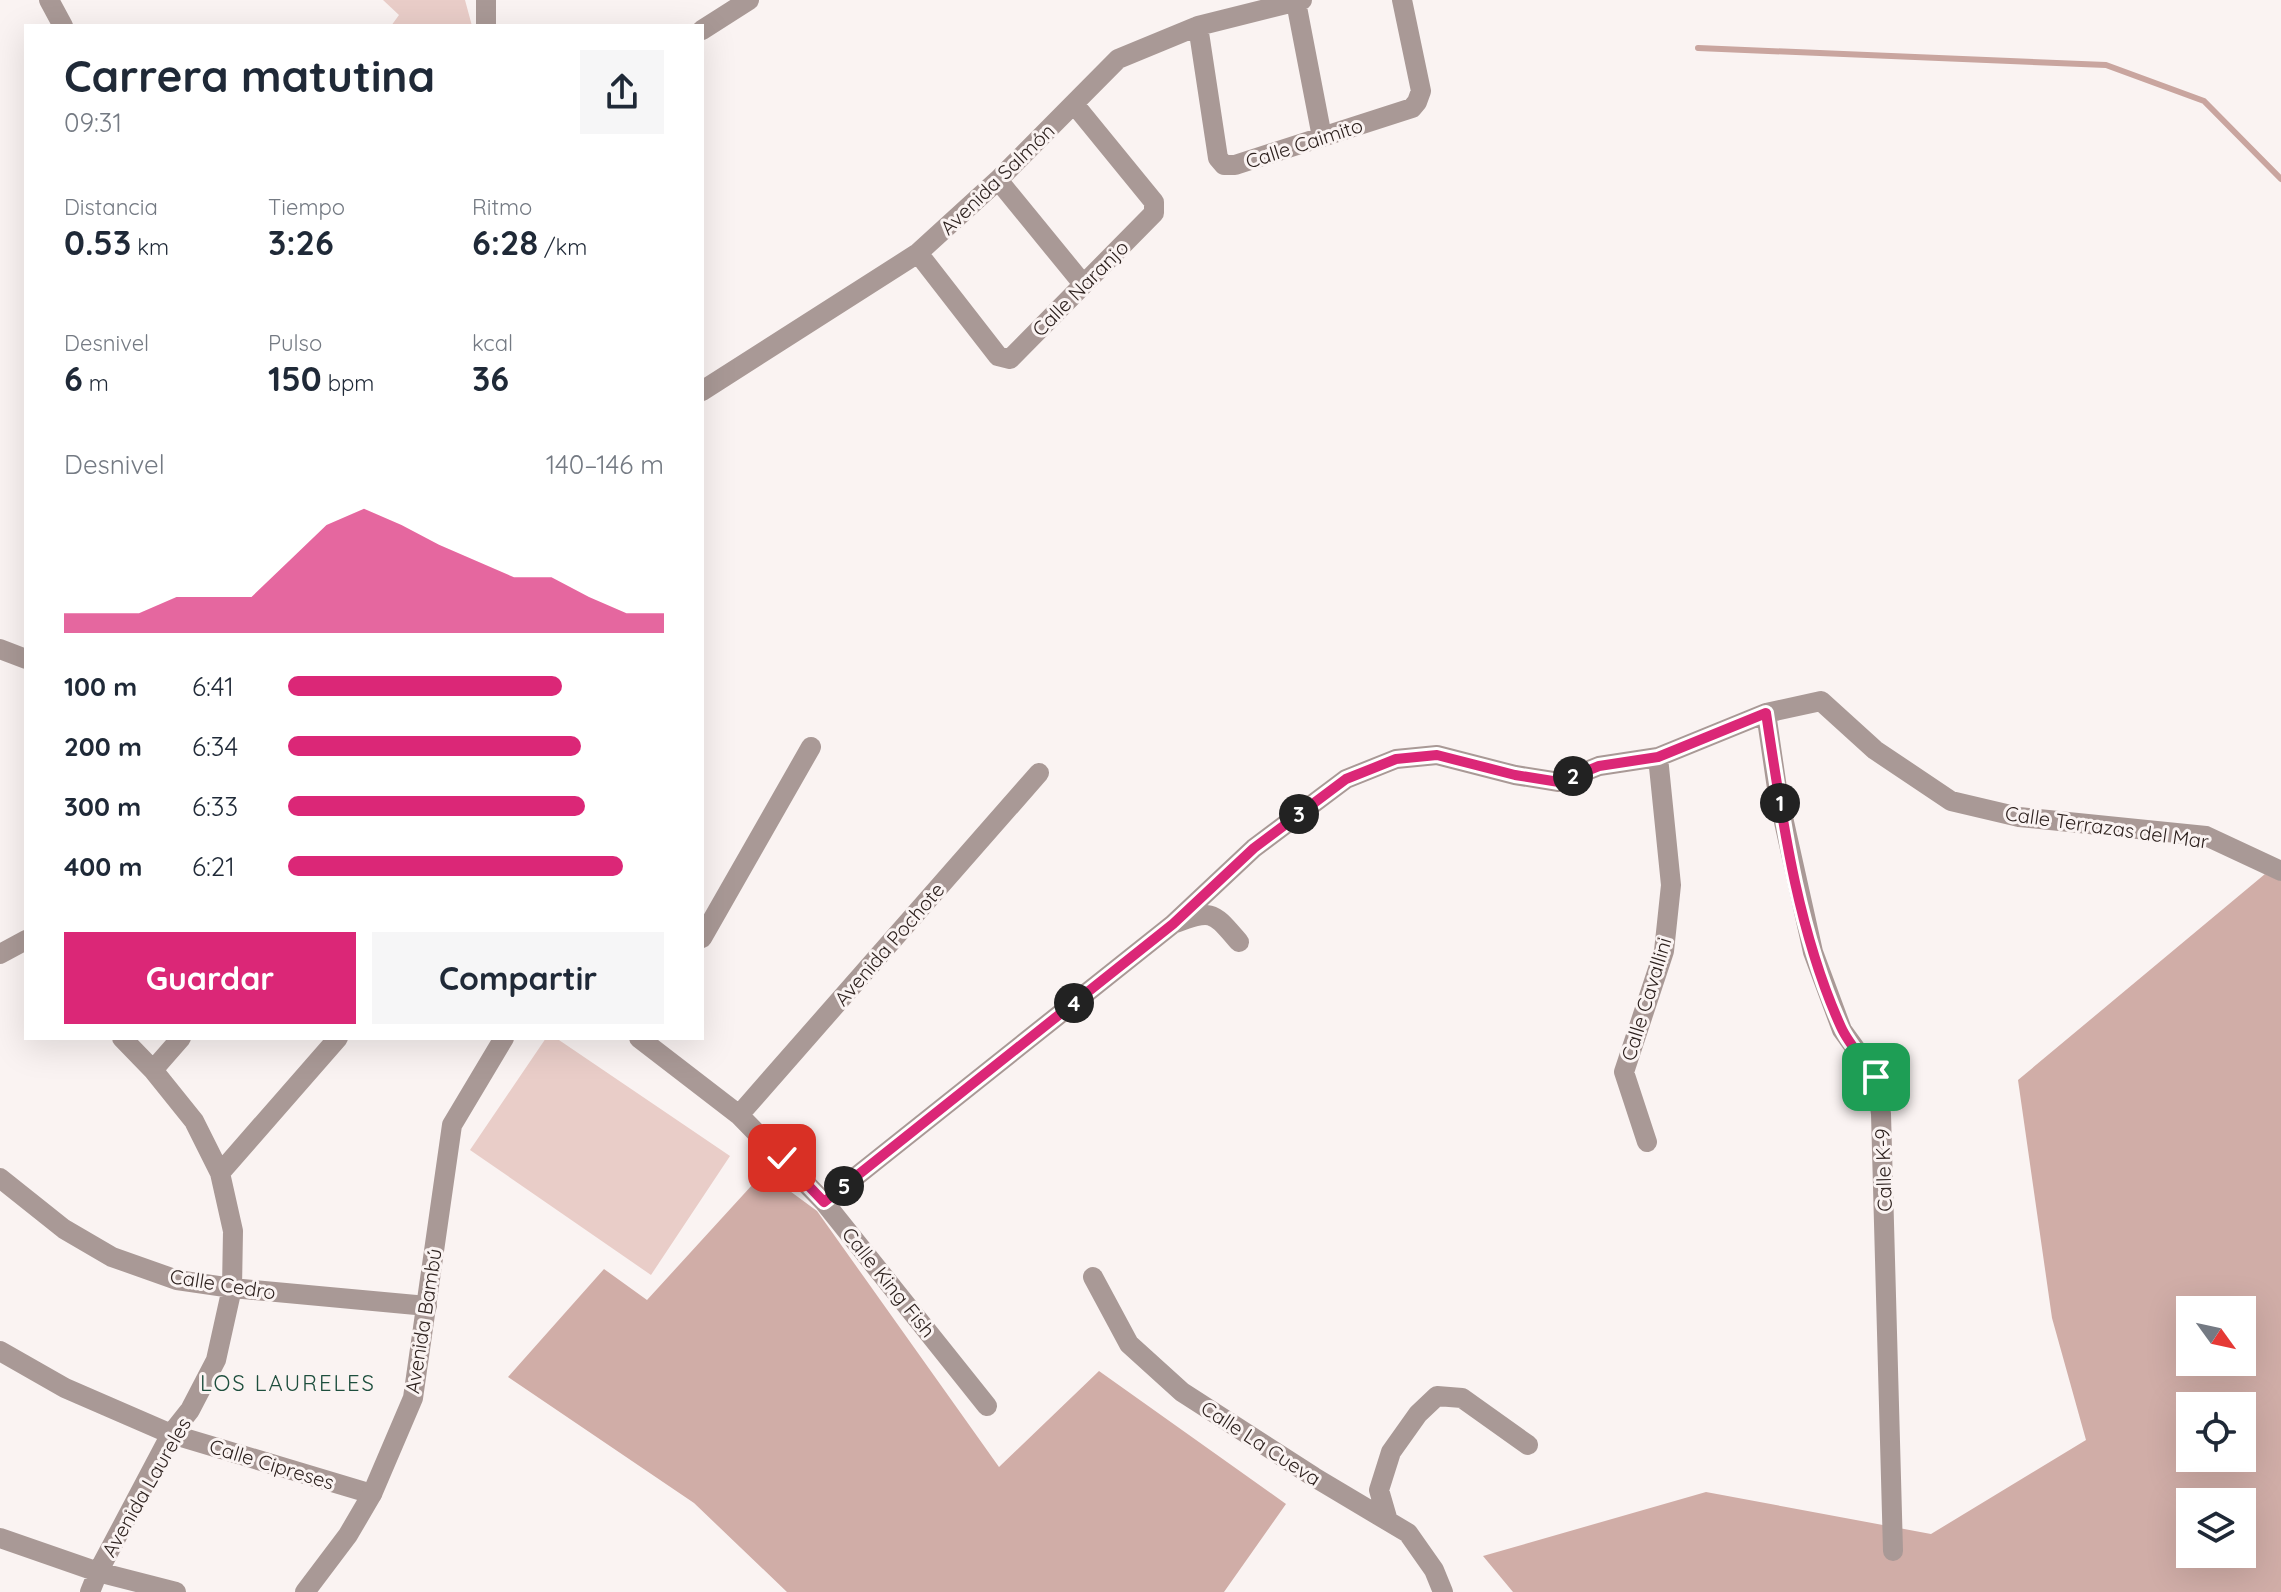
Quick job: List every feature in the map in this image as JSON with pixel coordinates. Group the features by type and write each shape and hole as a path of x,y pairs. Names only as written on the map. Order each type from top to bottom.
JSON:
{"street":[{"path":"49,0 62,24"},
{"path":"486,0 486,24"},
{"path":"704,29 749,0"},
{"name":"Calle Caimito","path":"1198,26 1218,158 1224,165 1235,165 1412,108 1421,91 1402,0"},
{"path":"1299,1 1322,137"},
{"name":"Avenida Salmón","path":"704,390 918,253 998,180 1118,59 1198,26 1299,1"},
{"name":"Calle Naranjo","path":"918,253 998,356 1010,359 1156,208 1074,104"},
{"path":"998,180 1083,284"},
{"path":"0,649 24,658"},
{"name":"Calle Terrazas del Mar","path":"824,1202 1173,924 1254,848 1346,779 1396,759 1437,755 1515,775 1559,782 1599,766 1658,757 1766,713 1821,701 1875,750 1951,801 2019,817 2206,836 2281,871"},
{"name":"Calle K-9","path":"1766,713 1778,795 1813,952 1842,1030 1876,1077 1881,1114 1893,1551"},
{"path":"704,934 811,747"},
{"name":"Calle Cavallini","path":"1647,1142 1624,1072 1664,951 1671,885 1658,757"},
{"name":"Avenida Pochote","path":"739,1115 1039,773"},
{"path":"1173,924 1201,913 1217,917 1239,942"},
{"path":"0,954 24,941"},
{"name":"Avenida Laureles","path":"90,1592 171,1434 190,1410 216,1360 232,1288 233,1231 220,1173 194,1121 124,1040"},
{"path":"153,1070 179,1040"},
{"path":"220,1173 336,1040"},
{"name":"Avenida Bambú","path":"305,1592 348,1535 372,1494 413,1398 452,1125 503,1040"},
{"name":"Calle King Fish","path":"643,1040 739,1115 824,1202 987,1406"},
{"name":"Calle Cedro","path":"0,1178 64,1229 112,1257 177,1280 427,1306"},
{"name":"Calle La Cueva","path":"1093,1277 1129,1344 1182,1392 1408,1533 1434,1570 1443,1592"},
{"name":"Calle Cipreses","path":"0,1351 65,1388 171,1434 372,1494"},
{"path":"1388,1521 1379,1490 1391,1452 1418,1414 1437,1396 1462,1398 1528,1445"},
{"path":"0,1538 98,1572 176,1592"}],"shaded area":[{"path":"383,0 465,0 471,24 392,24 399,15"},
{"path":"2265,874 2281,881 2281,1592 1513,1592 1483,1556 1706,1492 1931,1534 2086,1440 2052,1318 2018,1080"},
{"path":"545,1040 559,1040 730,1156 651,1275 470,1150"},
{"path":"764,1172 817,1211 999,1467 1099,1371 1286,1504 1224,1592 787,1592 694,1503 508,1377 604,1269 647,1300"}],"waterway":[{"path":"1698,48 2106,65 2204,101 2281,179"}],"district":[{"name":"LOS LAURELES","path":"288,1383"}],"route":[{"path":"782,1158 824,1202 1173,924 1254,848 1346,779 1396,759 1437,755 1515,775 1559,782 1599,766 1658,757 1766,713 1778,795 1813,952 1842,1030 1876,1077"}]}
